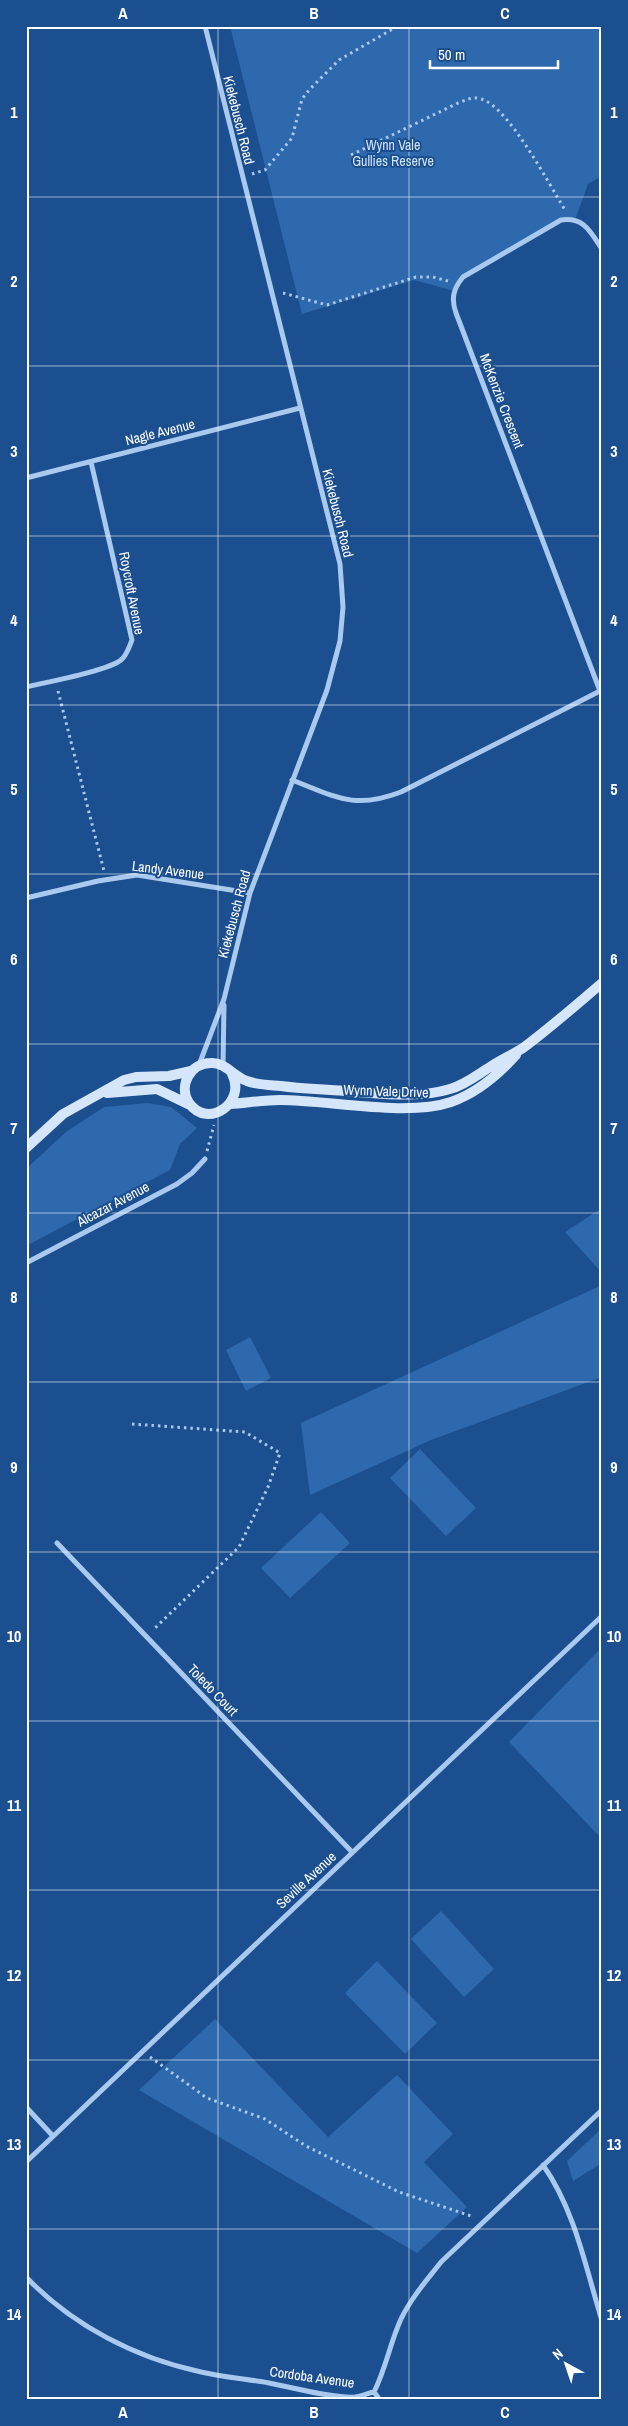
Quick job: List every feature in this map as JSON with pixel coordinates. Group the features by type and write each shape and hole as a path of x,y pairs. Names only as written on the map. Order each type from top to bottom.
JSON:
{"main road":[{"name":"Wynn Vale Drive","path":"232,1074 248,1082 282,1086 423,1094 459,1086 521,1049 602,983"},
{"name":"Wynn Vale Drive","path":"230,1104 280,1100 410,1108 433,1106 459,1099 483,1085 498,1075 521,1049"},
{"path":"26,1148 64,1114 98,1094 136,1077 169,1076 212,1062 223,1066 232,1074 236,1090 230,1104 217,1113 202,1113 157,1089 138,1089 98,1094"},
{"path":"190,1105 186,1096 185,1086 195,1068"}],"street":[{"name":"Kiekebusch Road","path":"195,1068 224,999 250,893 327,690 340,641 343,607 340,564 204,26"},
{"path":"457,285 467,274 553,224 570,219 583,223 589,228 602,249"},
{"name":"McKenzie Crescent","path":"292,780 348,800 378,801 401,792 601,690 456,313 453,297 457,285"},
{"name":"Nagle Avenue","path":"26,478 300,408"},
{"name":"Roycroft Avenue","path":"26,687 106,666 121,660 128,651 132,640 90,462"},
{"name":"Landy Avenue","path":"26,898 106,879 137,875 250,893"},
{"name":"Kiekebusch Road","path":"223,1066 224,999"},
{"name":"Alcazar Avenue","path":"26,1263 177,1184 192,1173 205,1159"},
{"name":"Toledo Court","path":"57,1543 352,1852"},
{"name":"Seville Avenue","path":"26,2162 602,1616"},
{"path":"26,2107 53,2136"},
{"name":"Cordoba Avenue","path":"26,2277 61,2308 93,2330 132,2350 169,2364 203,2372 354,2397 374,2392 384,2373 392,2342 410,2302 441,2262 602,2110"},
{"path":"543,2165 554,2180 565,2202 602,2321"},
{"path":"374,2392 380,2400"}],"path":[{"path":"242,177 265,170 277,159 283,147 292,138 302,99 339,60 398,26"},
{"path":"351,155 458,103 471,98 481,98 491,104 511,124 570,219"},
{"path":"270,290 327,305 416,277 433,277 457,285"},
{"path":"55,680 106,879"},
{"path":"205,1159 217,1113"},
{"path":"132,1424 245,1432 280,1453 268,1487 239,1547 146,1637"},
{"path":"142,2051 207,2098 265,2119 306,2146 399,2192 484,2220"}],"green space":[{"name":"Wynn Vale Gullies Reserve","path":"230,26 602,26 602,176 588,184 575,220 561,220 467,274 454,291 414,280 302,314"},
{"path":"148,1103 171,1107 197,1128 180,1144 170,1170 26,1246 26,1169 66,1132 104,1107"},
{"path":"602,1208 602,1273 565,1232"},
{"path":"602,1285 602,1377 431,1440 310,1495 301,1423"},
{"path":"250,1337 271,1378 246,1391 226,1350"},
{"path":"420,1449 476,1508 446,1536 390,1478"},
{"path":"321,1512 350,1543 290,1598 261,1568"},
{"path":"602,1647 602,1839 509,1742"},
{"path":"441,1911 494,1969 464,1997 411,1939"},
{"path":"377,1961 437,2023 405,2054 345,1993"},
{"path":"215,2019 328,2137 397,2075 453,2134 424,2162 467,2207 417,2253 139,2090"},
{"path":"602,2128 602,2163 573,2181 567,2161"}]}
